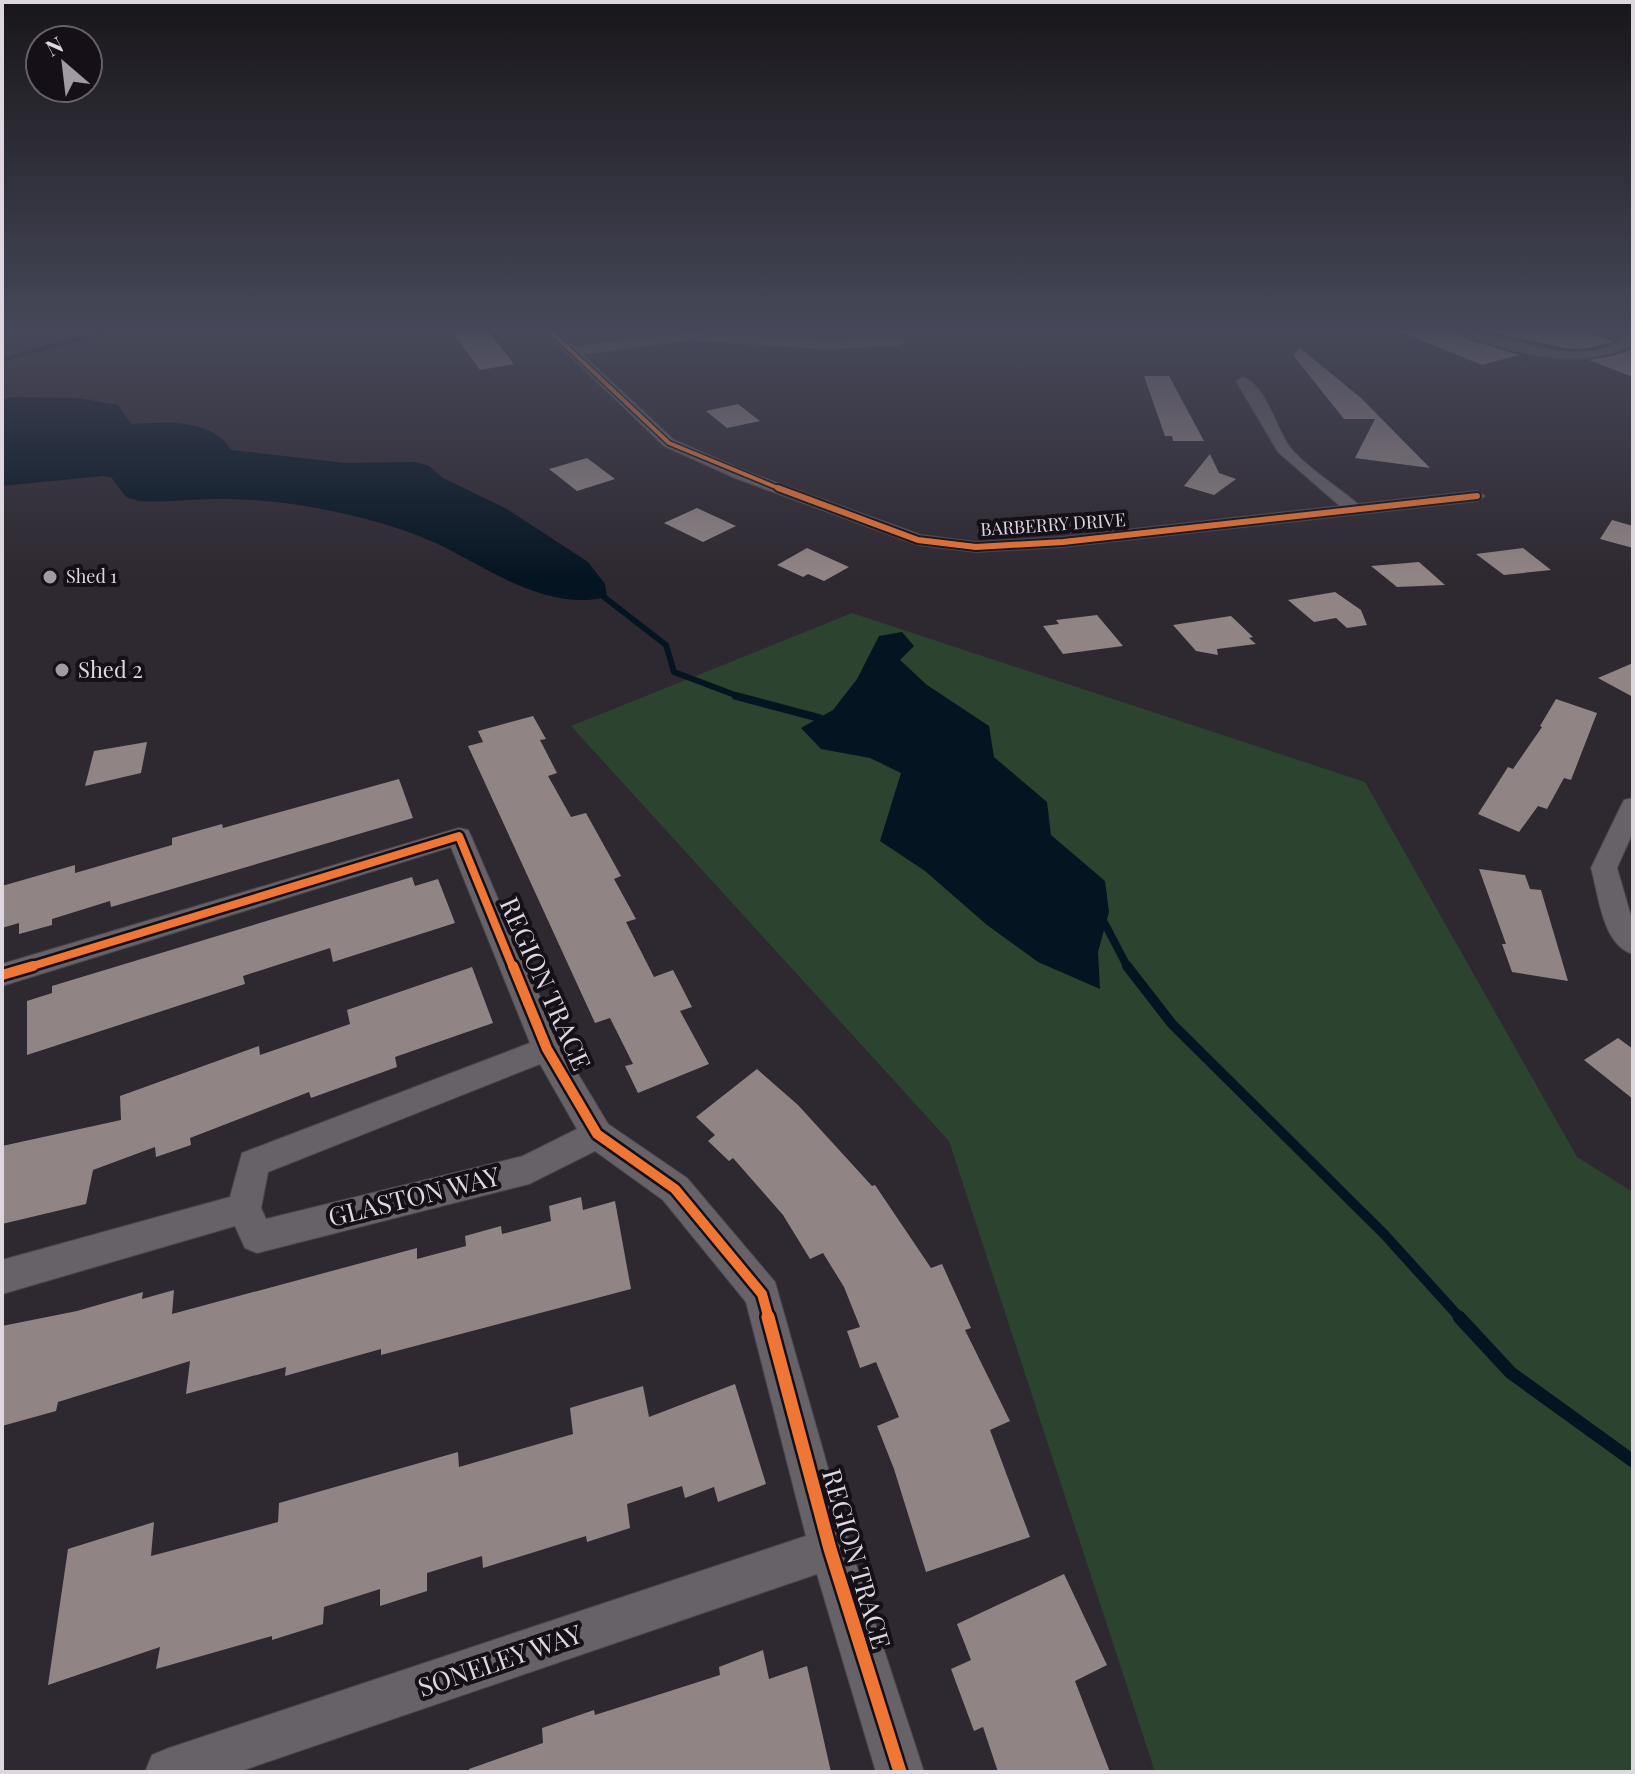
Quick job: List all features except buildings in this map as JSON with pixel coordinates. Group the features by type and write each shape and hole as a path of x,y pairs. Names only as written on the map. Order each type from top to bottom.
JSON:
{"street":[{"name":"BARBERRY DRIVE","path":"637,413 669,443 741,475 918,540 976,547 1063,542 1477,496"},
{"path":"1262,413 1283,449 1352,508"},
{"path":"1633,806 1604,868 1622,931 1633,944"},
{"name":"REGION TRACE","path":"2,975 459,836 547,1049 597,1134 675,1189 762,1294 830,1549 900,1772"},
{"path":"2,1277 244,1208 254,1163 547,1049"},
{"name":"GLASTON WAY","path":"244,1208 257,1237 529,1169 597,1134"},
{"name":"SONELEY WAY","path":"169,1772 830,1549"}],"green space":[{"path":"852,613 1365,782 1577,1157 1633,1192 1633,1772 1155,1772 949,1141 571,726"}],"water":[{"path":"2,413 123,413 131,424 173,423 200,427 223,440 231,450 345,463 415,462 429,466 443,478 507,509 588,562 605,584 607,597 586,600 545,595 505,579 425,538 371,520 312,507 230,499 139,501 126,497 111,477 103,476 2,486"},
{"path":"902,632 914,646 900,660 927,685 989,726 994,757 1047,802 1051,835 1105,881 1109,912 1098,952 1100,989 1038,962 987,925 925,871 880,841 901,773 870,758 821,749 801,728 833,710 857,679 879,636"}],"waterway":[{"path":"604,597 666,645 674,672 742,698"},
{"path":"736,696 742,698"},
{"path":"742,698 819,718"},
{"path":"1105,924 1128,968"},
{"path":"1127,966 1172,1024 1384,1234 1461,1319"},
{"path":"1459,1317 1511,1373 1633,1461"}],"cycle path":[{"path":"637,413 669,443 741,475 918,540 976,547 1063,542 1477,496"},
{"path":"2,975 459,836 547,1049 597,1134 675,1189 762,1294 830,1549 900,1772"}],"place":[{"name":"Shed 1","path":"50,577"},
{"name":"Shed 2","path":"62,670"}]}
